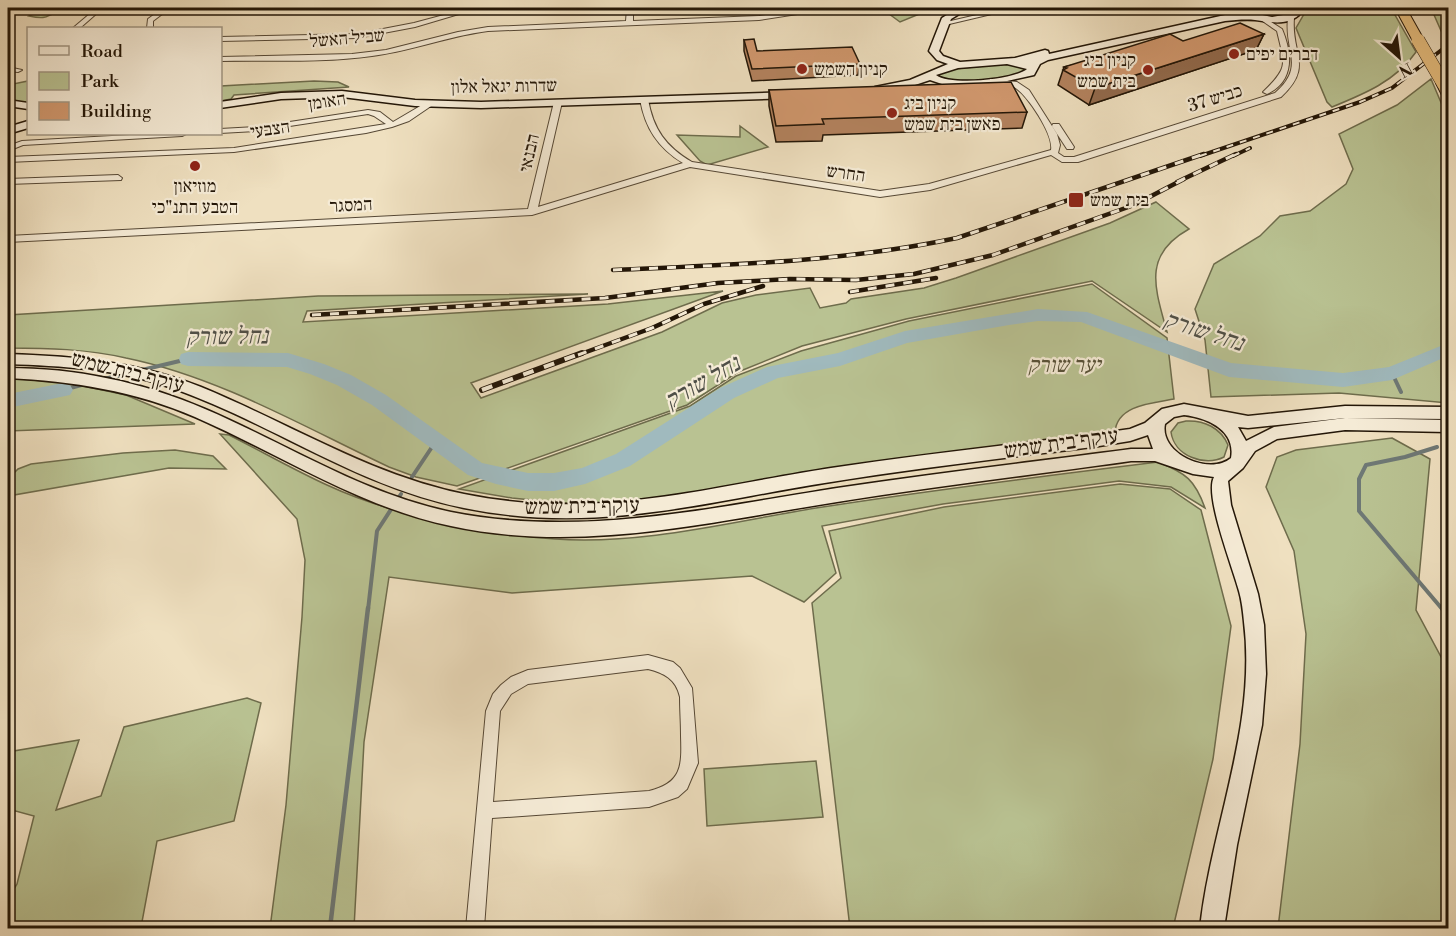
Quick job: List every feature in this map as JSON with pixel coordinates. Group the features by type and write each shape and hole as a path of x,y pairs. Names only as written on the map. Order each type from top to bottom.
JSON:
{"highway":[{"path":"1401,8 1446,89"}],"main road":[{"path":"948,85 937,82 931,75 932,65 925,54 933,27 943,14 950,15 964,8"},
{"path":"1260,18 1236,8 1015,61 940,69 906,85 866,91 993,81 1029,71 1040,60 1055,56 1225,18 1279,20 1291,13"},
{"path":"950,15 935,48 935,54 944,60 964,65"},
{"path":"1015,61 1029,71"},
{"name":"שדרות יגאל אלון","path":"222,105 281,96 342,94 430,104 481,105 802,94"},
{"path":"8,103 27,106"},
{"path":"8,110 19,113 25,119 8,130"},
{"name":"עוקף בית שמש","path":"8,359 85,363 157,378 215,400 371,472 407,486 460,501 547,511 621,510 661,506 830,475 1130,435 1145,430 1158,420"},
{"name":"עוקף בית שמש","path":"8,373 60,376 140,392 199,413 356,488 393,503 450,519 543,531 621,529 664,525 836,495 1131,455 1155,455 1186,465"},
{"path":"1222,505 1210,484 1169,455 1158,442 1155,428 1158,420 1164,415 1178,410 1196,411 1224,420 1242,422 1345,412 1449,413"},
{"path":"1186,465 1213,472 1225,470 1237,461 1240,444 1234,434 1221,421 1208,415"},
{"path":"1212,928 1226,845 1252,725 1256,674 1254,625 1249,594 1222,505 1220,481 1256,441 1280,432 1364,424 1449,426"}],"street":[{"path":"13,8 22,11"},
{"path":"77,27 93,13 106,8"},
{"path":"150,27 150,20 167,8"},
{"path":"222,39 357,36 415,25 476,8"},
{"path":"629,24 630,8"},
{"name":"שביל האשל","path":"222,59 350,56 374,53 470,31 759,18 833,8"},
{"path":"950,15 964,19 1014,8"},
{"name":"כביש 37","path":"1075,151 1278,95 1291,84 1298,70 1289,27 1291,13"},
{"name":"כביש 37","path":"1075,151 1098,147 1246,101 1273,88 1286,74 1287,63 1280,30 1260,18"},
{"path":"350,56 357,36"},
{"path":"8,41 10,50 8,56"},
{"path":"8,69 18,70"},
{"path":"1029,71 1028,82 1075,151"},
{"path":"993,81 1014,84 1026,92 1053,134 1057,156 1067,160"},
{"path":"644,99 647,118 655,134 671,152 690,164"},
{"name":"הבנאי","path":"532,212 558,102"},
{"path":"392,125 406,120 430,104"},
{"name":"האומן","path":"222,131 257,129 368,112 377,114 392,125"},
{"name":"הצבעי","path":"8,160 234,150 366,132 392,125"},
{"path":"8,149 22,143 164,135"},
{"name":"החרש","path":"690,164 880,194 930,188 1055,150 1075,151"},
{"name":"החרש","path":"996,168 1024,162 1067,160 1075,151"},
{"name":"המסגר","path":"8,239 532,212 690,164"},
{"path":"8,182 118,178"},
{"path":"475,928 493,711 500,694 517,681 539,674 648,662 668,667 680,679 687,697 690,763 681,783 672,790 662,796 649,799 485,811"}],"green space":[{"path":"46,8 94,8 79,13 61,12 41,18 29,16"},
{"path":"881,8 934,8 900,22"},
{"path":"1242,8 1286,8 1289,14 1264,17 1247,12"},
{"path":"1299,8 1391,8 1416,52 1389,79 1367,92 1332,107 1327,102 1296,28 1304,14"},
{"path":"1431,8 1448,8 1448,36 1442,33"},
{"path":"1019,64 1027,69 996,79 955,80 936,76 954,69"},
{"path":"1431,79 1448,119 1448,403 1339,393 1211,397 1205,340 1195,309 1214,264 1260,236 1280,216 1310,211 1346,184 1353,169 1339,134 1397,105"},
{"path":"27,81 27,103 8,100 8,85"},
{"path":"314,81 338,82 349,87 234,95 231,99 222,101 222,86"},
{"path":"740,126 768,147 707,165 700,161 677,135 740,137"},
{"path":"1156,202 1189,229 1174,239 1158,261 1156,287 1167,332 1092,281 906,319 802,346 738,372 687,405 457,486 416,477 389,467 228,390 161,366 82,351 8,348 8,315 318,296 588,294 307,311 303,322 608,304 723,291 471,383 481,398 662,332 722,303 756,295 810,288 820,308 846,303 851,299 924,288 1110,223"},
{"name":"יער שורק","path":"1092,284 1167,338 1174,399 1146,404 1129,411 1117,423 1115,432 664,501 581,505 512,498 459,489 690,406 736,376 801,351 909,321"},
{"path":"8,378 69,383 126,395 195,424 8,431"},
{"path":"1186,421 1211,426 1221,434 1228,445 1224,457 1208,461 1184,453 1173,440 1171,432 1178,423"},
{"path":"220,434 229,435 327,485 379,505 469,528 528,537 588,540 654,536 902,495 1158,462 1183,474 1193,484 1205,508 1171,487 1119,481 943,504 822,526 836,573 804,602 752,576 512,593 389,577 364,742 354,928 270,928 286,805 305,560 297,519"},
{"path":"1392,438 1430,459 1416,610 1448,670 1448,928 1278,928 1300,744 1306,634 1294,551 1266,487 1277,457 1296,450"},
{"path":"175,450 213,456 226,469 169,468 8,496 8,479 18,469 31,464 123,453"},
{"path":"1120,484 1170,489 1201,510 1231,626 1213,759 1173,928 850,928 812,603 841,578 829,531 944,507"},
{"path":"247,698 261,703 234,821 157,841 142,922 117,928 8,928 8,899 17,884 34,816 8,809 8,752 79,740 56,810 101,796 124,727"},
{"path":"816,761 823,817 707,826 704,769"}],"building":[{"path":"1240,23 1264,34 1095,88 1063,70 1067,68 1064,67 1170,34 1183,41"},
{"path":"754,39 757,51 852,47 860,64 752,69 744,40"},
{"path":"1011,82 1027,112 822,119 824,124 776,126 769,90"}],"waterway":[{"name":"נחל שורק","path":"188,359 288,360 317,369 344,380 379,400 475,469 528,482 554,482 585,476 623,460 727,393 774,372 840,359 905,337 1009,319 1038,315 1081,316 1229,370 1343,380 1392,373 1448,349"},
{"name":"נחל שורק","path":"142,370 188,359"},
{"path":"1392,373 1401,392"},
{"name":"נחל שורק","path":"104,379 126,374"},
{"name":"נחל שורק","path":"63,390 85,384"},
{"name":"נחל שורק","path":"8,401 63,390"},
{"path":"412,477 436,441"},
{"path":"1437,447 1405,457 1366,465 1359,479 1359,511 1443,610"},
{"path":"368,610 377,531 401,494"},
{"path":"330,928 368,608"},
{"path":"1442,608 1448,616"}],"railway":[{"path":"1200,156 1360,102 1392,88 1448,45"},
{"path":"1233,156 1250,148"},
{"path":"613,270 743,264 829,257 957,238 1204,154"},
{"path":"1177,182 1236,154"},
{"path":"312,315 605,298 718,283 790,279 856,280 914,274 993,255 1134,205 1184,179"},
{"path":"850,292 936,278"},
{"path":"578,355 652,328 704,304 763,286"},
{"path":"482,390 582,353"}],"place":[{"name":"דברים יפים","path":"1234,54"},
{"name":"קניון השמש","path":"802,69"},
{"name":"קניון ביג בית שמש","path":"1148,70"},
{"name":"קניון ביג פאשן בית שמש","path":"892,113"},
{"name":"מוזיאון הטבע התנ\"כי","path":"195,166"},
{"name":"בית שמש","path":"1076,200"}]}
